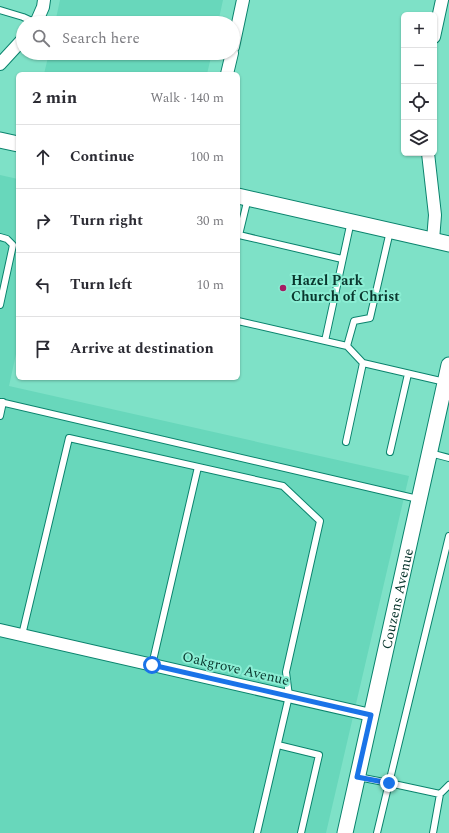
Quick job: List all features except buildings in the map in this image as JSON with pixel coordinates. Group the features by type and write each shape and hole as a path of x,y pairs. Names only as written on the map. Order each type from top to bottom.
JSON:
{"street":[{"path":"39,16 43,8 44,0"},
{"path":"240,16 243,0"},
{"path":"437,22 442,0"},
{"path":"0,64 16,47"},
{"path":"227,72 230,60"},
{"path":"0,140 16,144"},
{"path":"428,156 435,215 433,240"},
{"path":"243,197 449,244"},
{"name":"Couzens Avenue","path":"345,833 445,392 449,365"},
{"name":"Oakgrove Avenue","path":"0,630 371,715"}],"lane":[{"path":"0,10 20,16"},
{"path":"240,226 243,197"},
{"path":"325,341 351,221"},
{"path":"347,346 354,321 370,318 390,230"},
{"path":"240,235 342,259"},
{"path":"0,237 7,239 13,245 0,305"},
{"path":"240,321 347,346 363,363 408,374 445,392"},
{"path":"346,442 363,363"},
{"path":"390,452 408,374"},
{"path":"0,416 2,402 420,499"},
{"path":"22,635 68,438 283,486 320,521 286,672 289,696 257,833"},
{"path":"430,453 449,458"},
{"path":"152,665 198,467"},
{"path":"377,833 449,536"},
{"path":"278,745 319,755 301,833"},
{"path":"357,777 440,794"},
{"path":"433,833 440,794 449,784"}],"shaded area":[{"path":"60,0 223,0 220,16 57,16"},
{"path":"47,60 210,60 207,72 44,72"},
{"path":"0,175 16,179 16,354 9,386 409,476 326,833 0,833"}],"place":[{"name":"Hazel Park Church of Christ","path":"283,288"}],"route":[{"path":"152,665 371,715 357,777 389,783"}]}
